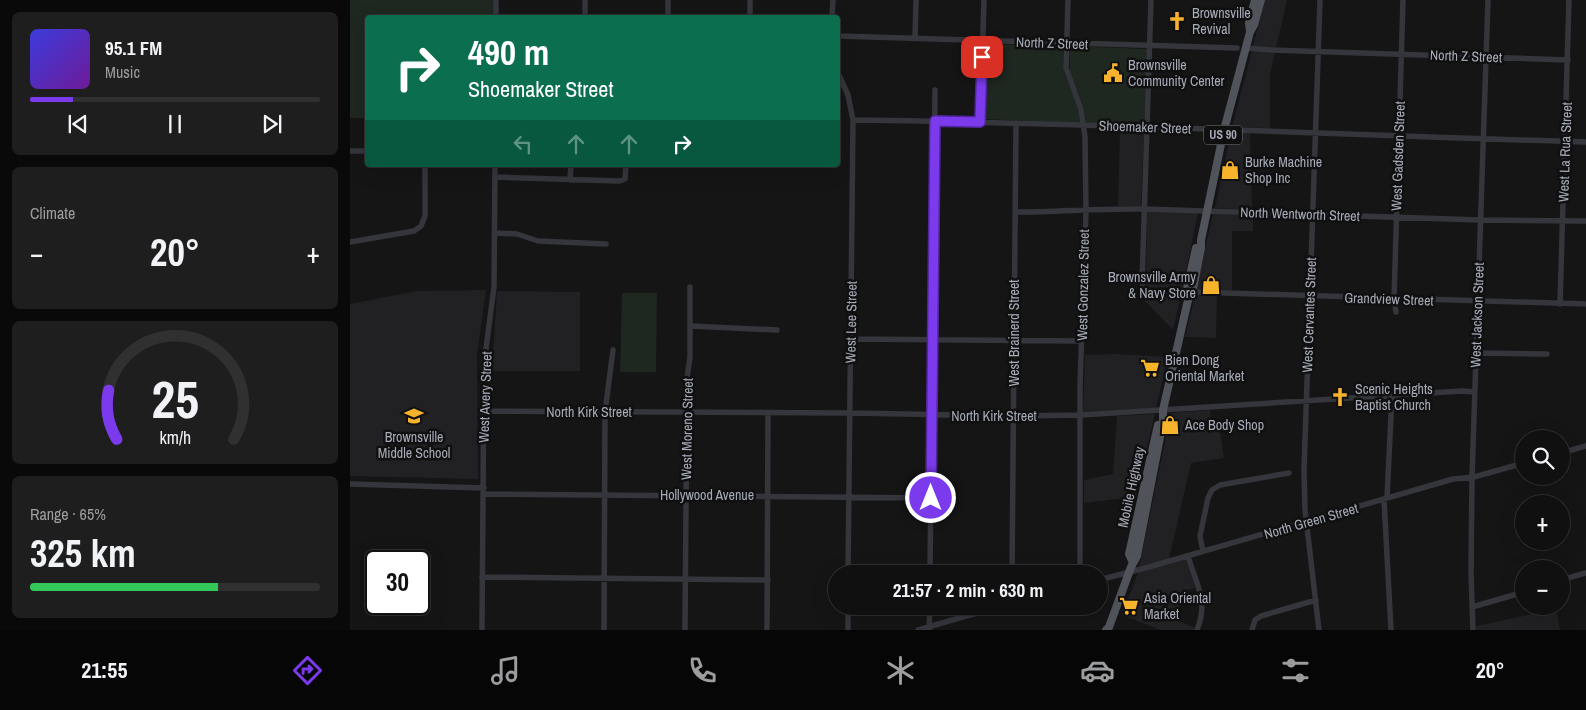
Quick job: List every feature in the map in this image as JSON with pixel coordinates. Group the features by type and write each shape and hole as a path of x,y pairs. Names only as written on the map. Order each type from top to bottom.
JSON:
{"main road":[{"name":"Mobile Highway","path":"1250,32 1249,23 1255,0"},
{"name":"Mobile Highway","path":"1108,629 1133,563 1130,554 1131,545 1159,421 1163,413 1189,295 1196,247 1201,240 1241,48 1254,25 1261,0"}],"street":[{"path":"496,0 496,15"},
{"path":"585,0 585,15"},
{"path":"668,0 668,15"},
{"path":"750,0 750,15"},
{"path":"832,15 833,0"},
{"path":"914,39 916,0"},
{"path":"980,122 984,0"},
{"name":"West Gonzalez Street","path":"1068,0 1067,72 1082,109 1086,210 1080,415 1080,565"},
{"path":"1144,209 1151,0"},
{"name":"West Cervantes Street","path":"1319,630 1304,480 1320,0"},
{"name":"West Gadsden Street","path":"1396,312 1394,299 1403,0"},
{"name":"West Jackson Street","path":"1473,630 1472,477 1474,392 1488,0"},
{"name":"West La Rua Street","path":"1560,304 1569,0"},
{"name":"North Z Street","path":"840,36 1568,60"},
{"name":"West Lee Street","path":"840,77 848,95 853,120 848,565"},
{"path":"930,565 935,90"},
{"name":"Shoemaker Street","path":"853,120 1084,125 1586,142"},
{"name":"West Brainerd Street","path":"1012,565 1016,123"},
{"path":"350,151 365,151"},
{"path":"350,242 414,230 421,226 425,216 425,167"},
{"name":"West Avery Street","path":"482,630 484,364 494,287 495,167"},
{"path":"570,180 571,167"},
{"path":"495,177 624,180 626,167"},
{"name":"North Wentworth Street","path":"1015,212 1086,210 1095,208 1586,222"},
{"name":"Grandview Street","path":"1144,209 1142,284 1143,288 1148,291 1189,295 1310,296 1586,304"},
{"path":"495,233 517,234 538,240 606,244"},
{"name":"West Moreno Street","path":"685,630 687,378 690,288"},
{"path":"690,326 777,330"},
{"path":"851,339 1082,341"},
{"path":"604,630 606,412 613,350"},
{"path":"1476,353 1548,354"},
{"name":"North Kirk Street","path":"484,411 1080,415 1163,413 1392,395 1474,392"},
{"path":"1391,630 1385,499 1392,395"},
{"path":"767,630 768,413"},
{"path":"1570,450 1586,446"},
{"name":"North Green Street","path":"1108,578 1453,479 1472,477 1515,465"},
{"path":"1204,551 1200,536 1208,498 1212,490 1220,485 1289,472"},
{"name":"Hollywood Avenue","path":"350,484 605,495 931,498"},
{"path":"1188,556 1203,603 1202,615 1197,630"},
{"path":"1570,577 1586,573"},
{"path":"482,577 768,580"},
{"path":"1472,607 1515,595"},
{"path":"1252,630 1254,620 1261,616 1316,600"},
{"path":"848,615 848,630"},
{"path":"930,615 930,628"},
{"path":"918,630 972,615"}],"shaded area":[{"path":"350,0 493,0 493,15 365,15 365,118 350,118"},
{"path":"1265,0 1287,0 1276,48 1253,46"},
{"path":"985,44 1063,46 1064,72 1079,109 1080,123 983,119"},
{"path":"1069,46 1147,49 1144,125 1086,123 1084,108 1070,71"},
{"path":"1252,51 1275,53 1270,74 1270,128 1232,127"},
{"path":"1120,129 1144,130 1141,206 1118,206"},
{"path":"1231,133 1250,133 1252,210 1215,208"},
{"path":"1147,211 1198,213 1182,290 1149,289 1146,286"},
{"path":"1213,214 1253,215 1253,231 1232,231 1232,291 1196,290"},
{"name":"Brownsville Middle School","path":"486,290 477,355 478,479 350,476 350,304 417,291"},
{"path":"497,291 580,292 580,371 492,371"},
{"path":"1142,291 1148,294 1181,295 1173,330 1141,297"},
{"path":"622,293 657,293 656,372 620,372"},
{"path":"1195,295 1217,296 1216,338 1185,337"},
{"path":"1118,354 1168,357 1156,408 1083,412 1085,355"},
{"path":"1210,410 1212,427 1219,426 1224,458 1191,463 1169,559 1139,567 1171,413"},
{"path":"1155,414 1135,497 1084,503 1084,480 1113,474 1117,416"},
{"path":"1186,559 1195,588 1187,590 1174,619 1195,628 1194,630 1160,630 1122,615 1138,573"},
{"path":"1528,615 1557,615 1560,630 1476,630 1476,626"}],"place":[{"name":"Brownsville Revival","path":"1177,21"},
{"name":"Brownsville Community Center","path":"1113,73"},
{"name":"Burke Machine Shop Inc","path":"1230,170"},
{"name":"Brownsville Army & Navy Store","path":"1211,285"},
{"name":"Bien Dong Oriental Market","path":"1150,368"},
{"name":"Scenic Heights Baptist Church","path":"1340,397"},
{"name":"Brownsville Middle School","path":"414,416"},
{"name":"Ace Body Shop","path":"1170,425"},
{"name":"Asia Oriental Market","path":"1129,606"}],"route":[{"path":"931,498 935,121 980,122 982,57"}]}
